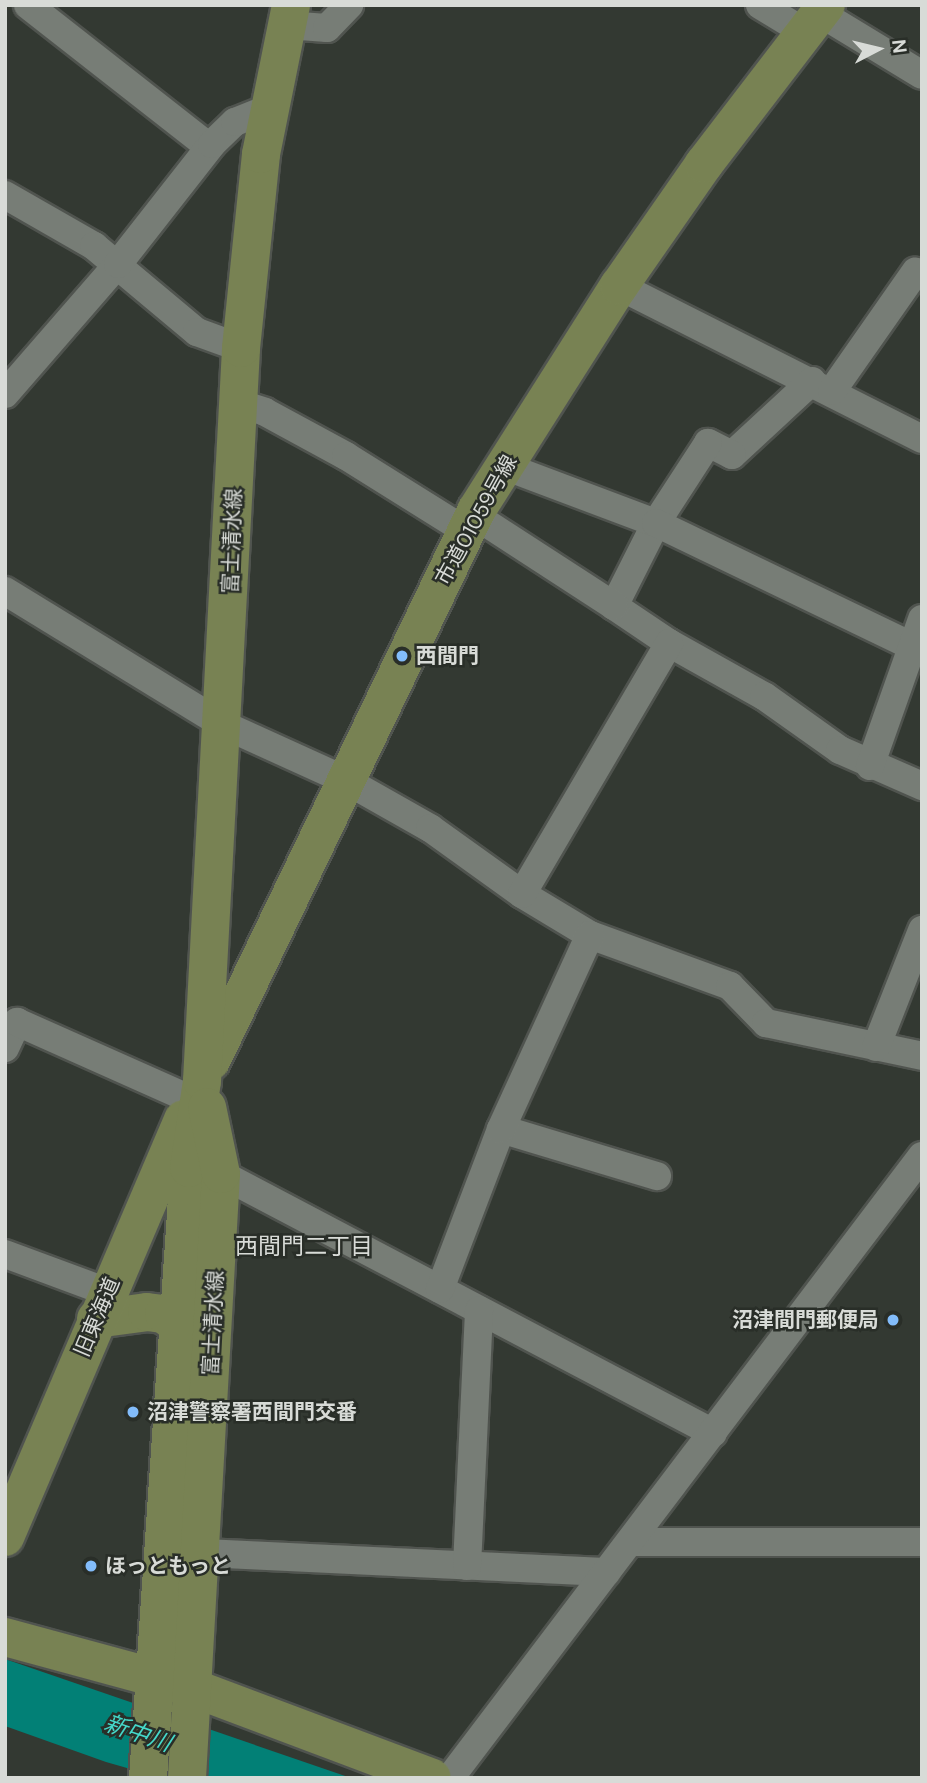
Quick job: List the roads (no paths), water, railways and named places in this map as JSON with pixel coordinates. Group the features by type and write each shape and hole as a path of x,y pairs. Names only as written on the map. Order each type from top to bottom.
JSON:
{"main road":[{"name":"富士清水線","path":"148,1778 160,1551 224,725 241,348 269,108 288,15"},
{"name":"市道01059号線","path":"197,1090 470,523 618,286 704,164 817,17"},
{"name":"富士清水線","path":"187,1778 222,1174 197,1090"},
{"name":"旧東海道","path":"5,1537 102,1305 197,1090"},
{"path":"102,1305 164,1314 177,1325"},
{"path":"5,1637 154,1680 193,1700 432,1778"}],"street":[{"path":"29,5 209,146"},
{"path":"288,15 327,28 349,5"},
{"path":"760,5 817,17 922,75"},
{"path":"5,394 118,264 209,146 235,122 269,108"},
{"path":"5,195 39,211 118,264 197,332 241,348"},
{"path":"614,606 656,523 708,443 732,455 822,386 920,268"},
{"path":"618,286 822,386 922,439"},
{"path":"238,403 265,412 470,523 614,606 669,643 764,696 840,750 870,766 922,786"},
{"path":"504,466 656,523 912,646"},
{"path":"5,591 224,725 345,780 430,828 522,894 590,935 730,986 766,1023 922,1056"},
{"path":"870,766 922,619"},
{"path":"522,894 669,643"},
{"path":"876,1046 922,930"},
{"path":"440,1289 501,1129 590,935"},
{"path":"5,1048 17,1022 197,1090"},
{"path":"501,1129 657,1176"},
{"path":"450,1778 922,1156"},
{"path":"222,1174 713,1433"},
{"path":"5,1254 102,1305"},
{"path":"467,1566 479,1310"},
{"path":"630,1542 922,1542"},
{"path":"160,1551 607,1572"}],"water":[{"name":"新中川","path":"5,1659 351,1778 162,1778 106,1762 5,1726"}],"place":[{"name":"西間門","path":"402,656"},
{"name":"沼津間門郵便局","path":"893,1320"},
{"name":"沼津警察署西間門交番","path":"133,1412"},
{"name":"ほっともっと","path":"91,1566"}],"district":[{"name":"西間門二丁目","path":"304,1246"}]}
